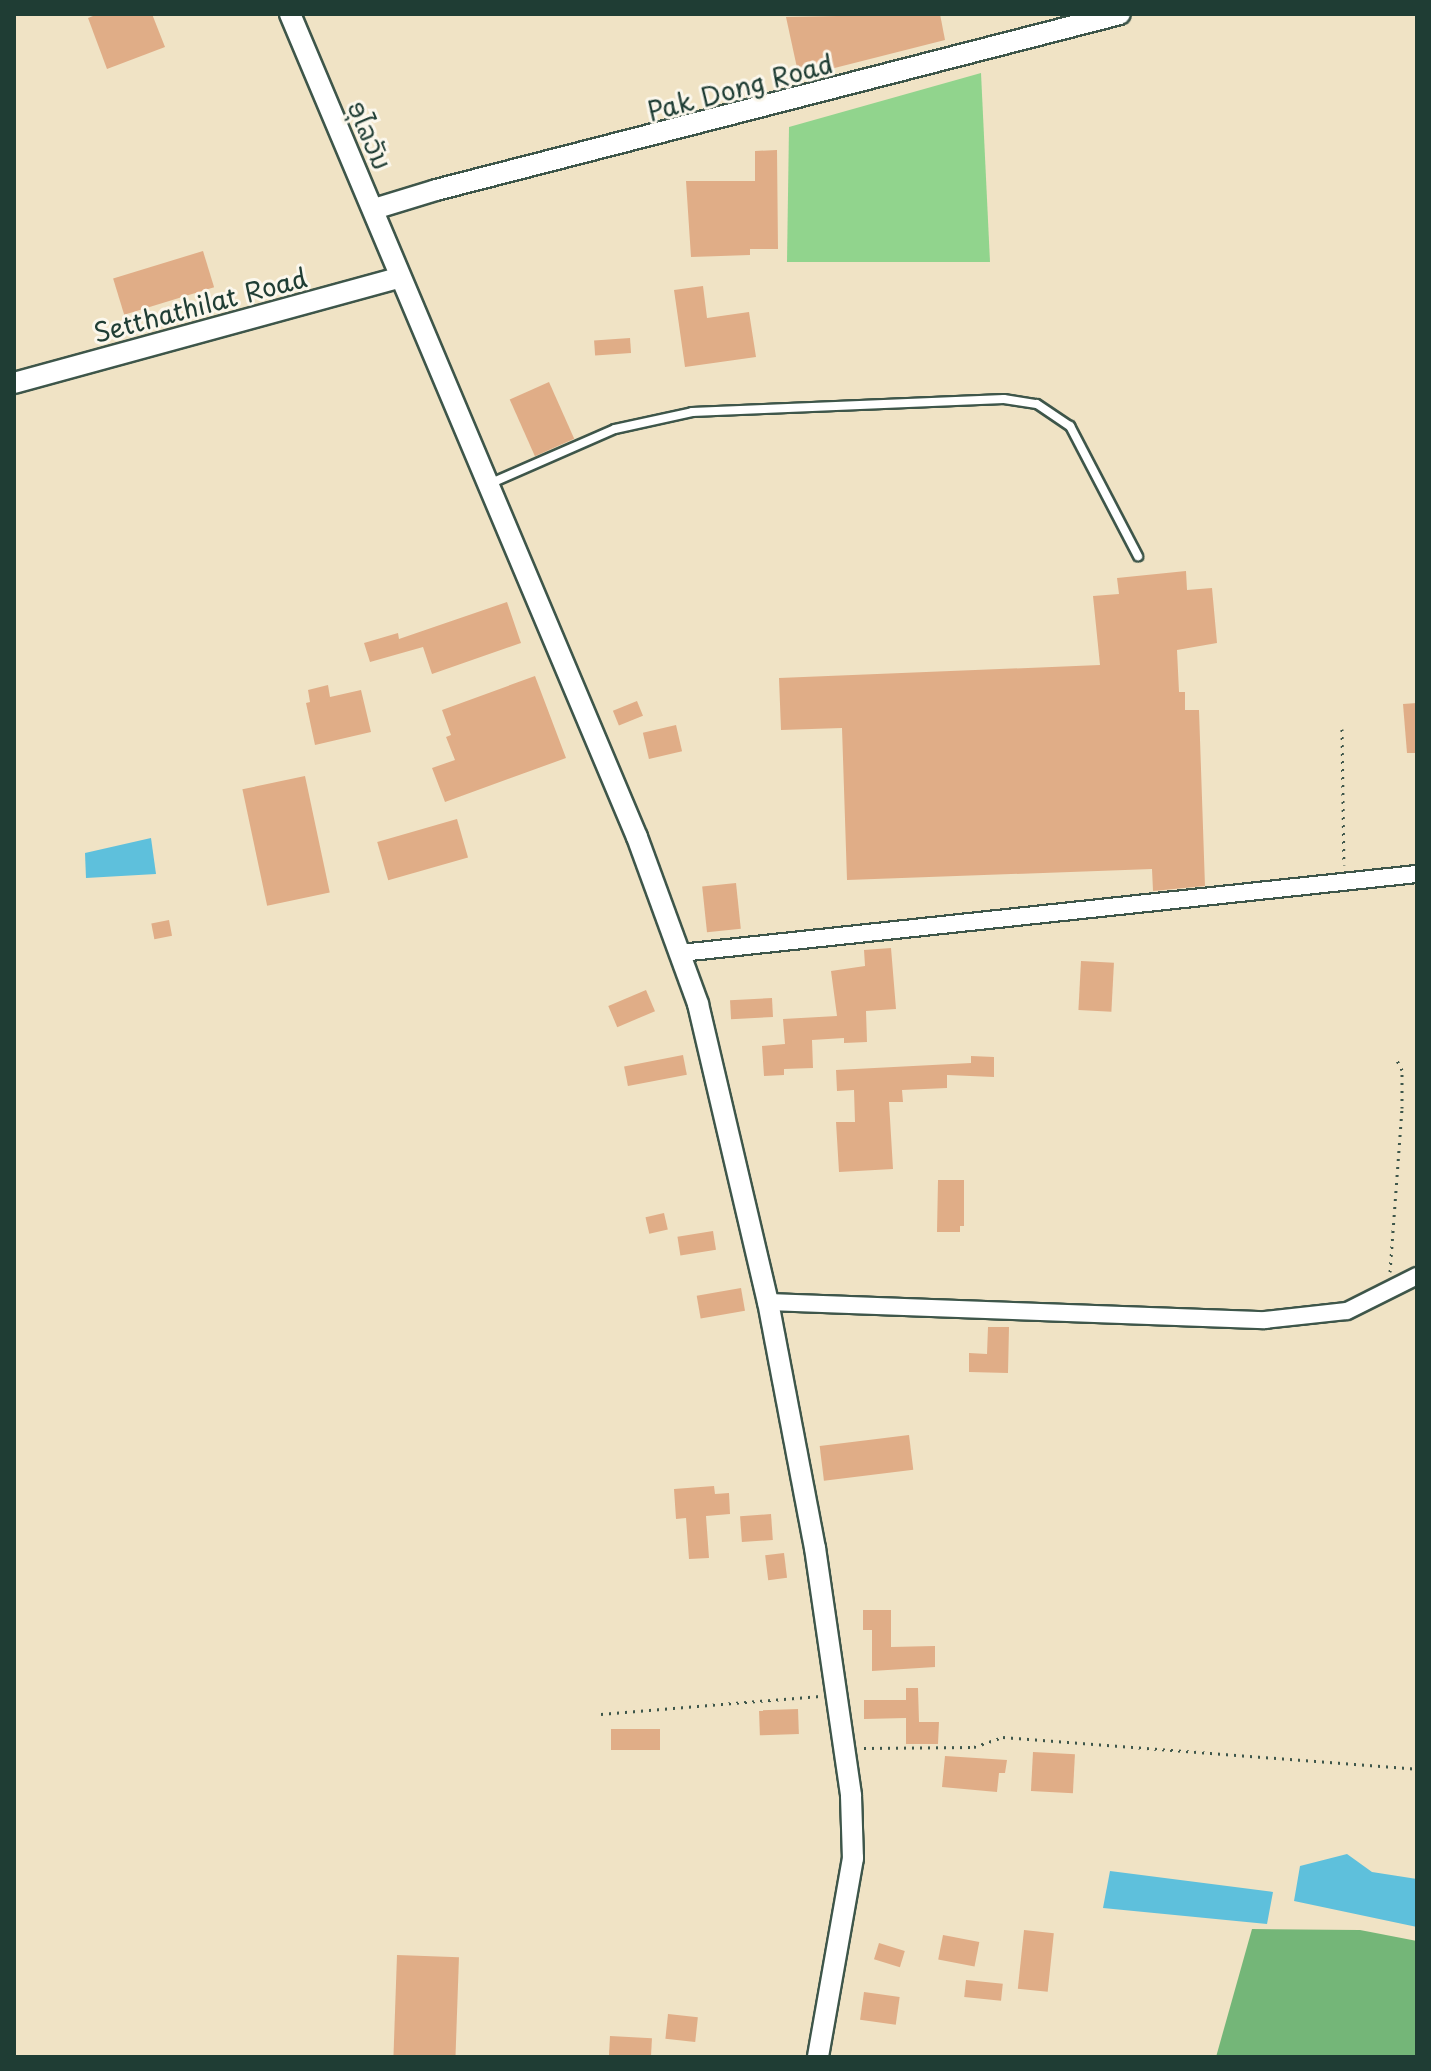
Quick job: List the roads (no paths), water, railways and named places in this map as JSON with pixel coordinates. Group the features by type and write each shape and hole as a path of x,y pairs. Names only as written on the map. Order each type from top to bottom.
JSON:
{"street":[{"name":"ອຸໄລວັນ","path":"290,14 637,837 698,1004 768,1302 815,1548 851,1796 853,1858 818,2057"},
{"name":"Pak Dong Road","path":"374,209 436,190 1120,14"},
{"name":"Setthathilat Road","path":"14,383 399,278"},
{"path":"681,953 1417,874"},
{"path":"768,1302 1265,1320 1347,1311 1417,1276"}],"lane":[{"path":"488,484 615,429 692,412 1004,399 1037,404 1070,426 1138,556"}],"water":[{"path":"151,838 156,874 86,878 85,853"},
{"path":"1347,1854 1372,1872 1417,1879 1417,1927 1294,1901 1300,1866"},
{"path":"1110,1871 1273,1892 1267,1924 1103,1908"}]}
